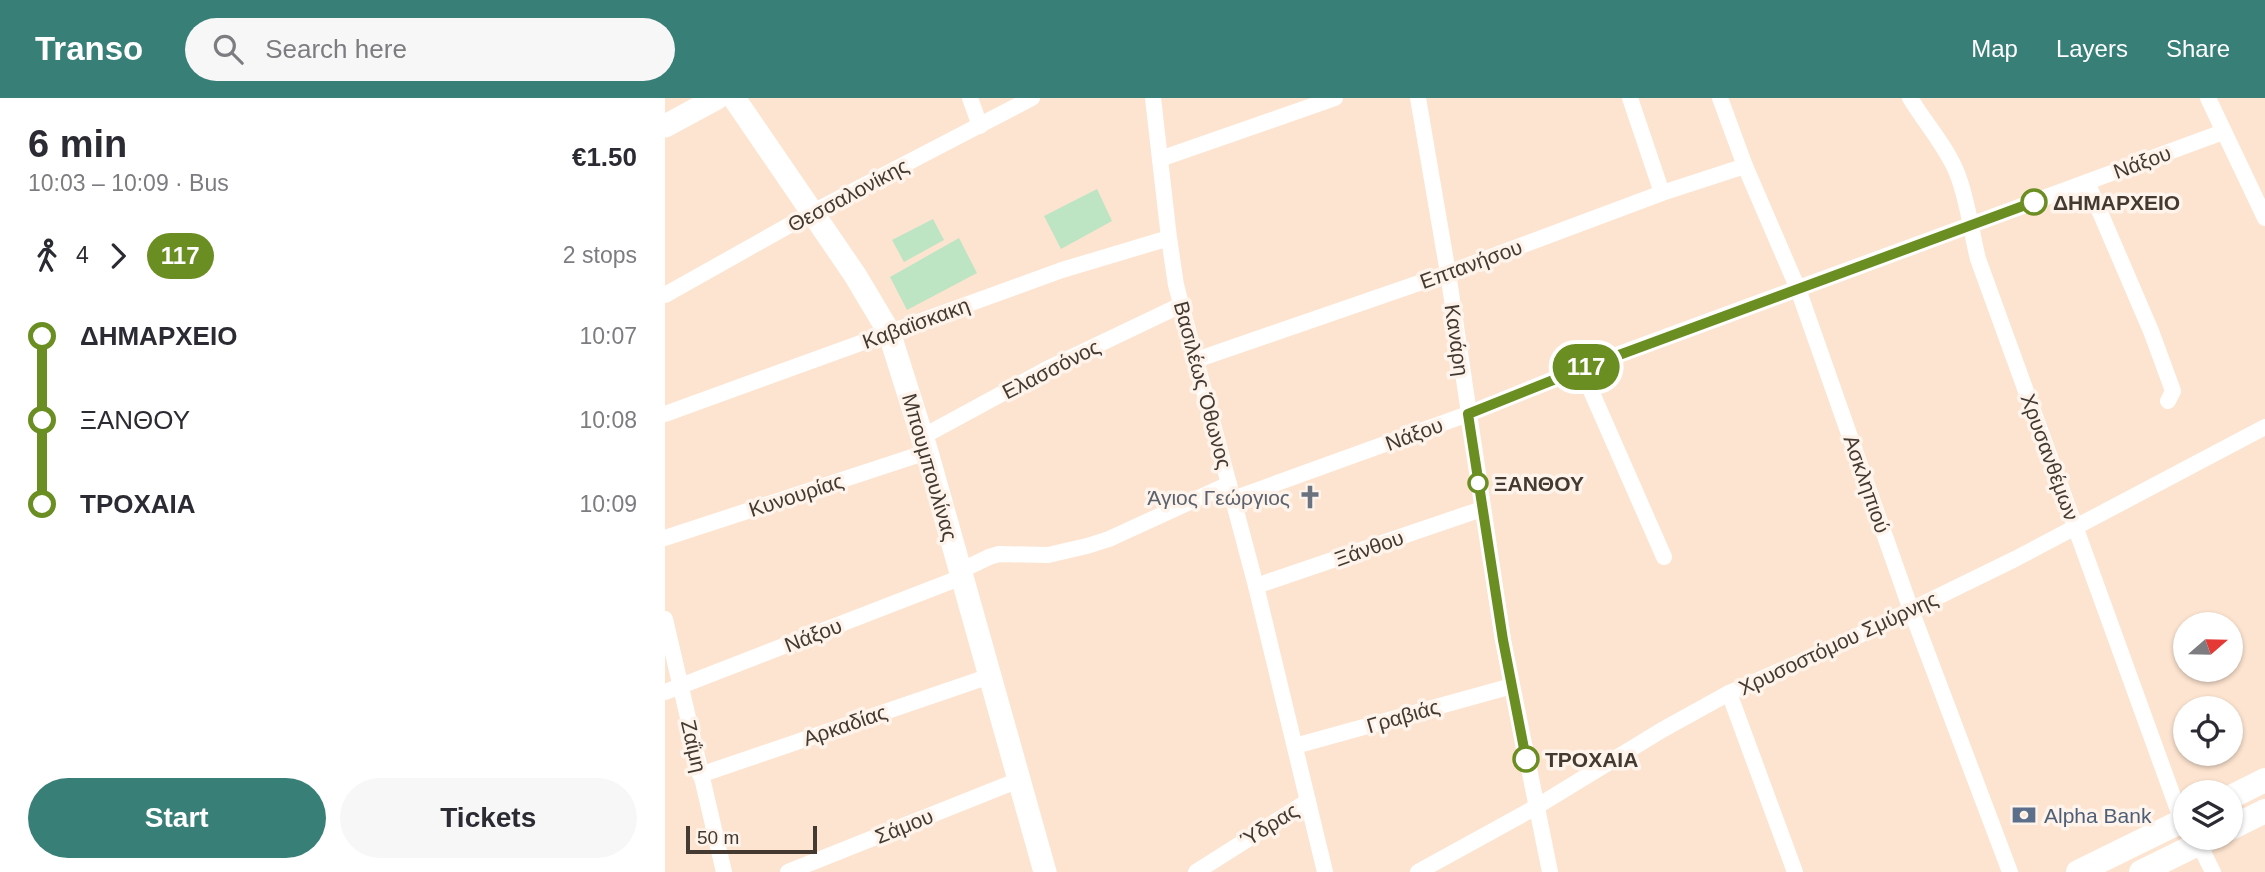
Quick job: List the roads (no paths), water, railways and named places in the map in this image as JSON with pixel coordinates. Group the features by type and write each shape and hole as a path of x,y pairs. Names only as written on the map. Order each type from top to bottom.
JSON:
{"main road":[{"path":"2243,791 2265,780"},
{"path":"2243,822 2265,811"},
{"path":"2078,872 2173,825"},
{"path":"2141,872 2186,850"}],"street":[{"path":"665,126 717,98"},
{"name":"Μπουμπουλίνας","path":"734,98 875,306 889,332 924,445 1045,872"},
{"path":"970,98 980,126"},
{"name":"Θεσσαλονίκης","path":"665,295 811,213 1032,98"},
{"name":"Βασιλέως Όθωνος","path":"1153,98 1169,238 1181,305 1256,586 1325,872"},
{"path":"1160,159 1335,98"},
{"name":"Κανάρη","path":"1418,98 1512,686 1550,872"},
{"path":"1630,98 1662,193"},
{"name":"Ασκληπιού","path":"1720,98 1745,166 1798,289 1911,610 2010,872"},
{"name":"Χρυσανθέμων","path":"1910,98 1957,173 1978,259 2173,791"},
{"path":"2208,98 2265,218"},
{"name":"Νάξου","path":"673,689 961,574 989,557 1020,553 1061,553 1109,539 1231,492 1468,414 1581,369 2223,132"},
{"name":"Επτανήσου","path":"1196,360 1447,273 1662,193 1745,166"},
{"path":"2087,182 2151,331 2173,391 2168,401"},
{"name":"Καβαϊσκακη","path":"665,414 1062,271 1169,238"},
{"name":"Ελασσόνος","path":"924,445 1047,369 1181,305"},
{"path":"1581,369 1664,557"},
{"name":"Χρυσοστόμου Σμύρνης","path":"1418,872 1536,807 1729,692 1837,646 2075,529 2265,427"},
{"name":"Κυνουρίας","path":"665,538 924,445"},
{"name":"Ξάνθου","path":"1256,586 1482,509"},
{"name":"Ζαΐμη","path":"665,619 673,689 700,775 724,872"},
{"name":"Αρκαδίας","path":"700,775 990,676"},
{"name":"Γραβιάς","path":"1295,746 1512,686"},
{"path":"1729,692 1795,872"},
{"name":"Σάμου","path":"788,872 1019,780"},
{"name":"Ύδρας","path":"1196,872 1308,801"},
{"path":"2207,850 2213,872"}],"place":[{"name":"ΔΗΜΑΡΧΕΙΟ","path":"2034,202"},
{"name":"ΞΑΝΘΟΥ","path":"1478,483"},
{"name":"Άγιος Γεώργιος","path":"1310,497"},
{"name":"ΤΡΟΧΑΙΑ","path":"1526,759"},
{"name":"Alpha Bank","path":"2024,815"}]}
